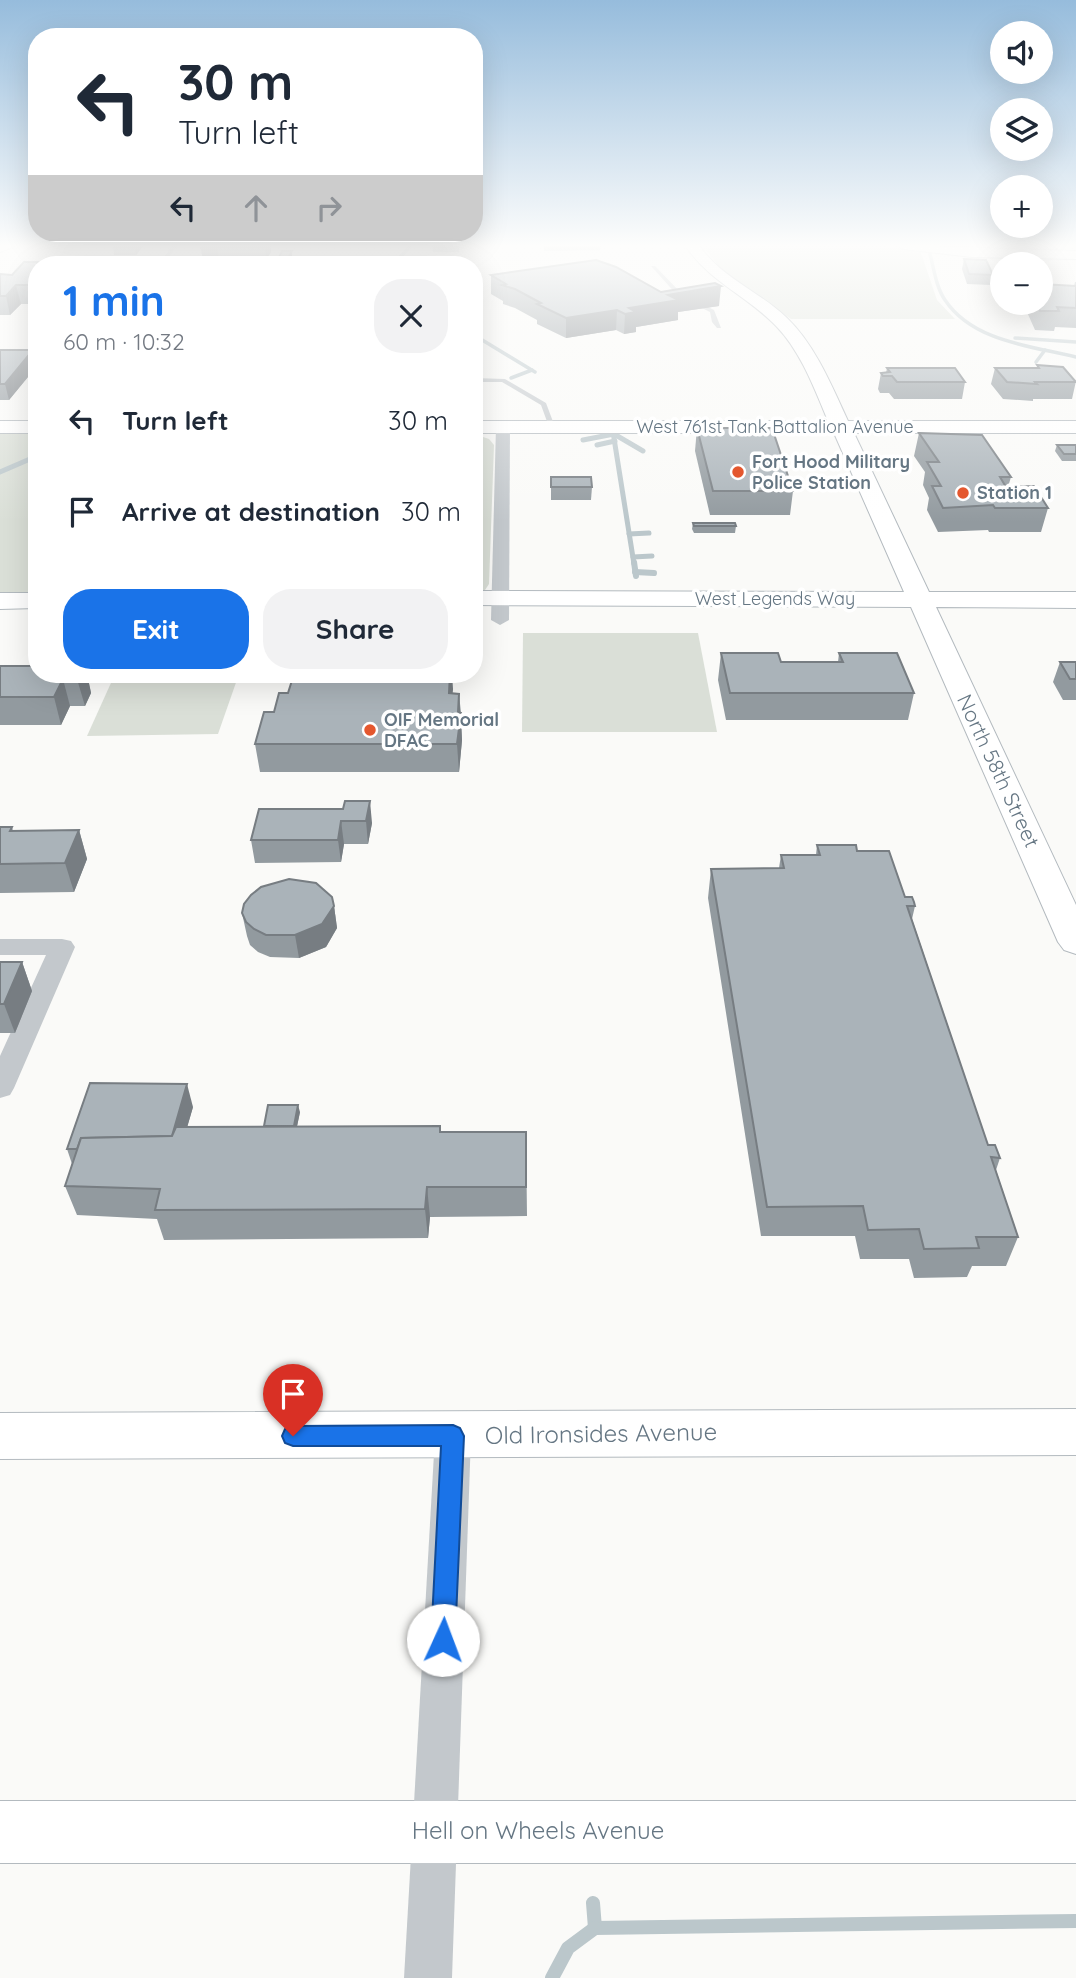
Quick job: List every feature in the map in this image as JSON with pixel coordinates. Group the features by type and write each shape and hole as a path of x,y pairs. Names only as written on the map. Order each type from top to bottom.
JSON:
{"street":[{"name":"North 58th Street","path":"795,337 925,610 1076,942"},
{"path":"0,426 28,427"},
{"name":"West 761st Tank Battalion Avenue","path":"483,427 1076,427"},
{"path":"500,609 503,427"},
{"path":"0,601 28,600"},
{"name":"West Legends Way","path":"483,602 500,609 925,610 1076,600"},
{"name":"West Legends Way","path":"483,616 500,609"},
{"name":"West Legends Way","path":"925,610 1076,621"},
{"path":"0,621 28,621"},
{"path":"0,947 62,947 0,1088"},
{"name":"Old Ironsides Avenue","path":"0,1436 1076,1432"},
{"path":"428,1978 453,1436"},
{"name":"Hell on Wheels Avenue","path":"0,1832 1076,1832"}],"lane":[{"path":"0,352 28,352"},
{"path":"483,380 503,380 544,404 552,427"}],"shaded area":[{"path":"0,432 28,432 28,595 0,595"},
{"path":"483,437 494,445 489,584 485,590"},
{"path":"523,633 698,633 717,732 522,732"},
{"path":"111,683 236,683 218,734 87,736"}],"building":[{"path":"0,350 28,350 28,356 5,384 0,384"},
{"path":"1037,365 1063,367 1076,382 1007,382 995,368 1039,368"},
{"path":"887,368 955,368 965,382 897,382 892,376 883,376 881,373 890,372"},
{"path":"697,428 772,428 793,491 713,491"},
{"path":"919,433 982,435 1011,477 1000,477 1006,487 1034,486 1048,508 995,508 993,505 943,508 932,486 941,486 927,462 939,462"},
{"path":"1057,445 1076,445 1076,454 1064,454"},
{"path":"551,477 591,477 592,487 551,487"},
{"path":"693,523 735,523 736,526 694,526"},
{"path":"721,653 778,653 781,662 843,662 839,653 897,653 914,693 730,693"},
{"path":"1060,662 1076,662 1076,679 1070,679"},
{"path":"0,666 28,666 28,683 61,683 54,697 0,697"},
{"name":"OIF Memorial DFAC","path":"291,683 450,683 449,693 459,694 458,712 461,713 457,744 255,744 264,712 274,712 279,693 288,693"},
{"path":"345,801 370,801 366,821 341,821 338,840 251,840 259,809 343,809"},
{"path":"0,827 12,827 10,831 79,830 65,863 0,864"},
{"path":"817,845 856,845 857,851 889,851 905,897 912,897 914,902 915,906 907,906 988,1145 995,1145 1000,1158 991,1157 1018,1237 976,1237 979,1248 924,1249 919,1229 868,1230 863,1206 767,1207 711,869 784,868 781,855 820,855"},
{"path":"289,879 316,883 332,897 334,906 322,924 295,935 266,935 254,929 246,922 242,913 244,904 261,887"},
{"path":"0,962 22,962 4,1004 0,1004"},
{"path":"90,1083 187,1084 172,1136 81,1138 77,1149 67,1149"},
{"path":"268,1105 298,1105 294,1126 264,1126"},
{"path":"440,1126 440,1132 526,1132 526,1187 427,1187 425,1209 155,1210 160,1189 65,1186 81,1138 172,1136 176,1127"}],"waterway":[{"path":"996,337 1076,357"},
{"path":"1015,338 1076,342"},
{"path":"483,340 532,370"},
{"path":"1036,362 1045,350"},
{"path":"511,378 532,370"},
{"path":"583,440 613,434"},
{"path":"613,434 614,441"},
{"path":"613,434 643,451"},
{"path":"597,445 614,441"},
{"path":"614,441 629,534"},
{"path":"0,472 28,460"},
{"path":"629,534 649,533"},
{"path":"629,534 634,564"},
{"path":"633,557 652,556"},
{"path":"634,562 635,572"},
{"path":"635,572 654,573"},
{"path":"635,572 636,576"},
{"path":"593,1903 595,1928"},
{"path":"595,1928 1076,1921"},
{"path":"552,1978 568,1948 595,1928"}],"place":[{"name":"Fort Hood Military Police Station","path":"738,472"},
{"name":"Station 1","path":"963,493"},
{"name":"OIF Memorial DFAC","path":"370,730"}],"route":[{"path":"293,1436 453,1436 443,1640"}]}
